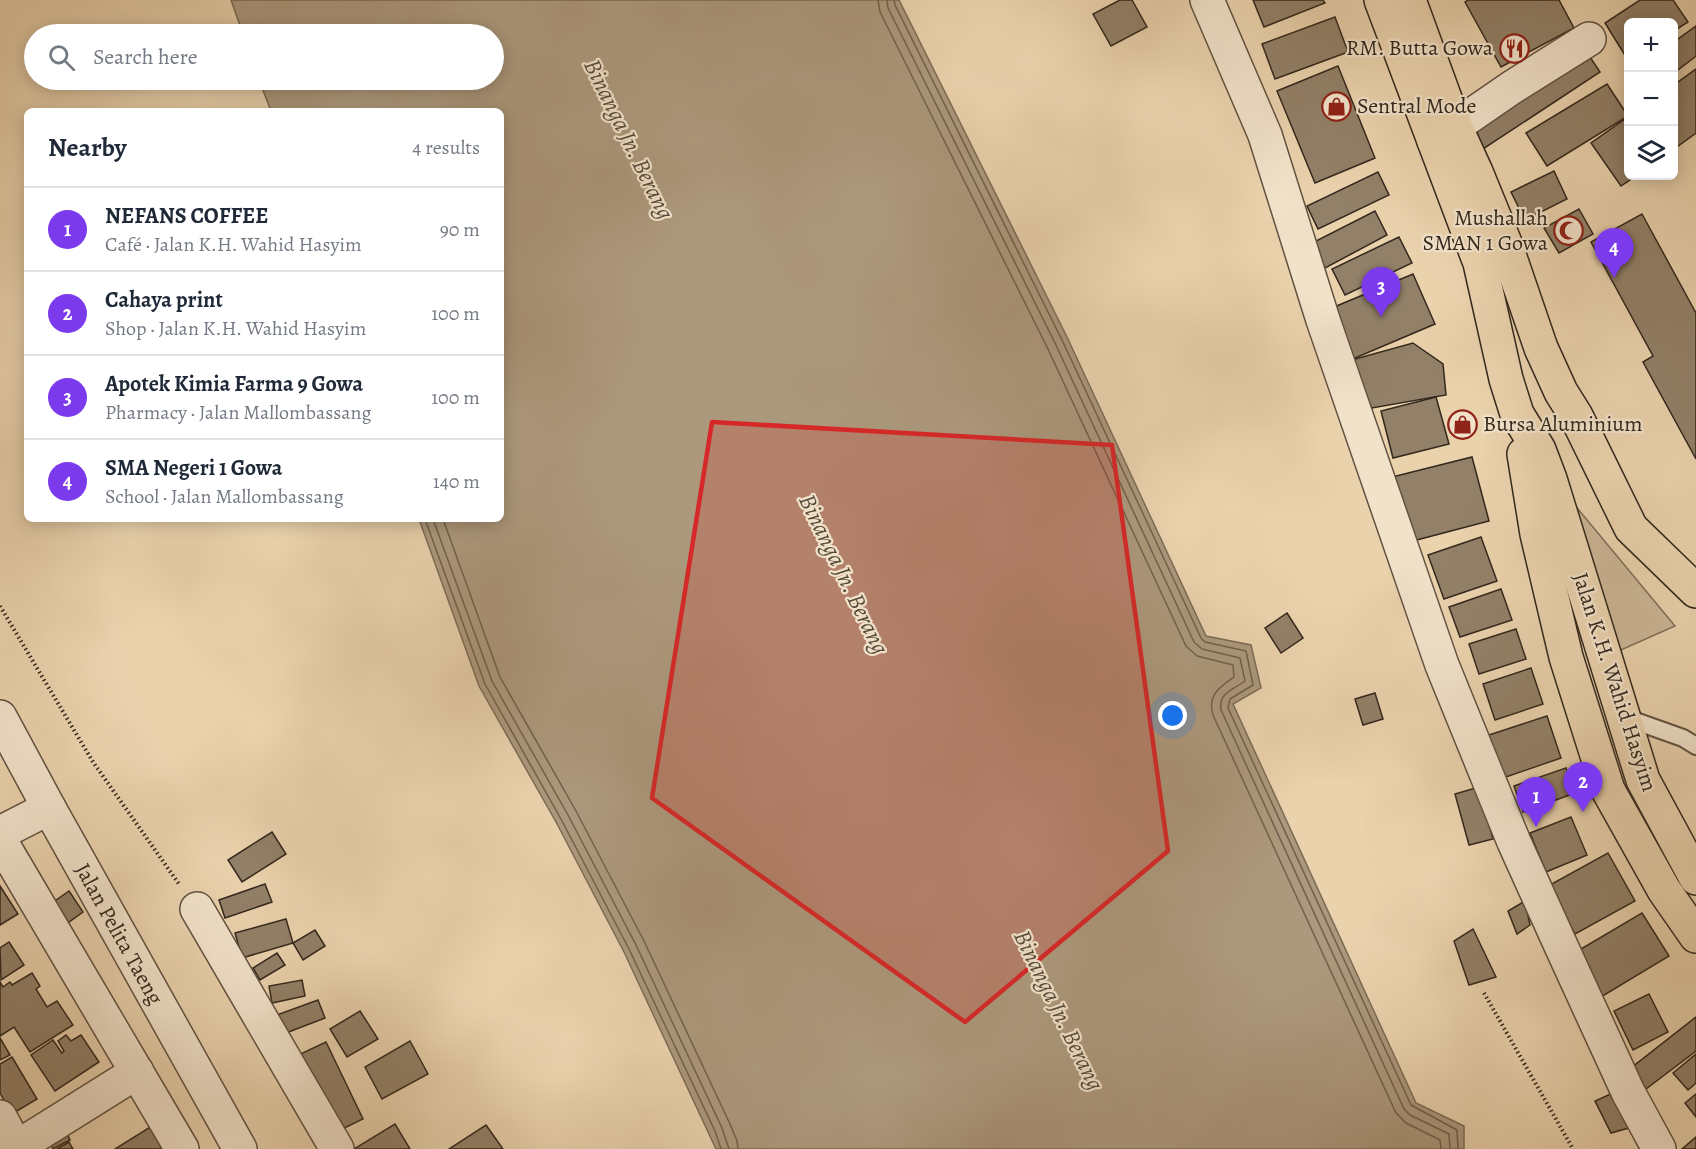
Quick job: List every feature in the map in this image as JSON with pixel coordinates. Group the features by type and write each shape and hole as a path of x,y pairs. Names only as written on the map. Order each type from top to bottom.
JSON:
{"highway":[{"path":"1381,0 1464,179 1505,243 1541,348 1631,528 1692,580"},
{"path":"1409,0 1445,134"},
{"path":"1464,179 1480,264 1506,379 1517,414"},
{"name":"Jalan K.H. Wahid Hasyim","path":"1517,414 1539,450 1550,479 1643,780 1696,878"},
{"name":"Jalan K.H. Wahid Hasyim","path":"1517,414 1537,534 1566,657 1608,790 1664,890 1696,936"}],"street":[{"path":"1207,0 1265,135 1327,331 1442,665 1510,831 1562,948 1628,1092 1659,1149"},
{"path":"1445,134 1589,39"},
{"name":"Jalan Pelita Taeng","path":"0,717 48,808 240,1149"},
{"path":"0,833 48,808"},
{"path":"0,840 182,1149"},
{"path":"197,909 337,1149"},
{"path":"0,1117 16,1149 137,1072"}],"lane":[{"path":"1624,717 1683,738 1696,746"}],"path":[{"path":"0,606 93,762 197,909"},
{"path":"1484,993 1573,1149"}],"highlighted area":[{"path":"712,422 1112,445 1168,851 965,1022 652,798"}],"shaded area":[{"path":"1573,503 1675,626 1612,654"}],"water":[{"name":"Binanga Jn. Berang","path":"231,0 899,0 1067,337 1206,636 1251,645 1261,688 1233,704 1416,1103 1464,1126 1464,1149 716,1149 624,952 556,822 479,686 420,522 504,522 504,108 270,108 263,90 504,90 504,24 239,24"}],"building":[{"path":"1120,0 1132,0 1147,27 1111,46 1093,14"},
{"path":"1253,0 1323,0 1325,3 1264,27"},
{"name":"RM. Butta Gowa","path":"1468,0 1559,0 1574,28 1501,67 1465,2"},
{"path":"1640,0 1673,0 1688,22 1678,28 1678,18 1624,18 1624,54 1605,23"},
{"path":"1335,17 1348,52 1275,79 1262,44"},
{"path":"1696,26 1696,56 1678,70 1678,39"},
{"path":"1584,48 1600,72 1483,149 1467,125"},
{"path":"1338,66 1375,158 1315,183 1277,91"},
{"path":"1696,69 1696,133 1678,146 1678,126 1678,82"},
{"path":"1607,84 1624,110 1624,118 1547,166 1526,133"},
{"path":"1624,120 1624,180 1630,180 1621,186 1591,143"},
{"path":"1554,171 1567,199 1525,220 1511,192"},
{"path":"1378,172 1389,195 1318,229 1307,206"},
{"name":"Mushallah SMAN 1 Gowa","path":"1579,209 1593,234 1559,253 1544,228"},
{"path":"1375,211 1387,235 1325,268 1312,243"},
{"path":"1642,214 1696,313 1696,459 1643,362 1653,356 1591,242"},
{"path":"1399,237 1412,263 1345,295 1332,269"},
{"path":"1413,274 1435,324 1348,361 1327,310"},
{"path":"1413,343 1443,364 1446,395 1372,408 1348,361"},
{"path":"1436,397 1449,444 1393,458 1381,411"},
{"path":"1472,457 1489,521 1409,542 1392,477"},
{"path":"1481,537 1497,581 1444,599 1428,555"},
{"path":"1501,589 1512,620 1460,637 1449,607"},
{"path":"1287,613 1303,638 1281,653 1265,628"},
{"path":"1516,629 1526,659 1479,674 1469,644"},
{"path":"1531,668 1543,704 1495,720 1483,684"},
{"path":"1375,693 1383,719 1363,725 1355,699"},
{"path":"1547,716 1561,758 1503,778 1489,735"},
{"path":"1566,768 1575,793 1523,812 1514,786"},
{"path":"1479,787 1493,839 1469,845 1455,794"},
{"path":"1571,817 1587,855 1546,872 1530,833"},
{"path":"272,832 286,854 242,882 228,860"},
{"path":"1608,853 1635,901 1575,934 1548,886"},
{"path":"265,884 272,902 225,918 219,900"},
{"path":"0,886 18,914 0,925"},
{"path":"69,891 83,912 62,927 52,903"},
{"path":"1525,901 1530,925 1517,934 1508,911"},
{"path":"1642,913 1669,956 1596,1000 1569,956"},
{"path":"286,919 293,943 242,958 235,933"},
{"path":"1473,929 1496,977 1469,985 1454,941"},
{"path":"315,930 325,946 303,960 293,943"},
{"path":"9,942 24,965 1,980 0,948"},
{"path":"277,953 285,965 260,980 253,968"},
{"path":"32,973 40,986 36,989 47,1007 57,1001 73,1025 30,1052 14,1027 0,1036 0,982 3,987 10,982 12,985"},
{"path":"302,980 305,996 272,1003 269,986"},
{"path":"1649,994 1668,1032 1633,1050 1614,1011"},
{"path":"318,1000 325,1018 273,1038 266,1019"},
{"path":"360,1011 378,1039 347,1057 330,1029"},
{"path":"1696,1017 1696,1051 1646,1089 1631,1068"},
{"path":"66,1035 71,1041 81,1035 99,1062 55,1091 31,1055 53,1040 62,1053 64,1051 58,1041"},
{"path":"0,1038 10,1055 0,1060"},
{"path":"410,1041 428,1074 382,1099 365,1067"},
{"path":"326,1042 363,1119 332,1134 294,1057"},
{"path":"1696,1054 1696,1083 1688,1090 1673,1073"},
{"path":"12,1057 37,1099 12,1114 0,1093 0,1064"},
{"path":"1615,1092 1636,1126 1611,1133 1595,1101"},
{"path":"1696,1094 1696,1117 1685,1103"},
{"path":"155,1124 171,1149 115,1149"},
{"path":"395,1124 410,1149 354,1149"},
{"path":"63,1125 70,1140 53,1149 46,1133"},
{"path":"486,1125 503,1149 449,1149"},
{"path":"1696,1137 1696,1149 1682,1149"},
{"path":"69,1142 73,1149 57,1149"}],"place":[{"name":"RM. Butta Gowa","path":"1514,48"},
{"name":"Sentral Mode","path":"1336,106"},
{"name":"Mushallah SMAN 1 Gowa","path":"1569,231"},
{"name":"SMA Negeri 1 Gowa","path":"1614,278"},
{"name":"Apotek Kimia Farma 9 Gowa","path":"1381,317"},
{"name":"Bursa Aluminium","path":"1462,424"},
{"name":"Cahaya print","path":"1583,812"},
{"name":"NEFANS COFFEE","path":"1536,827"}]}
